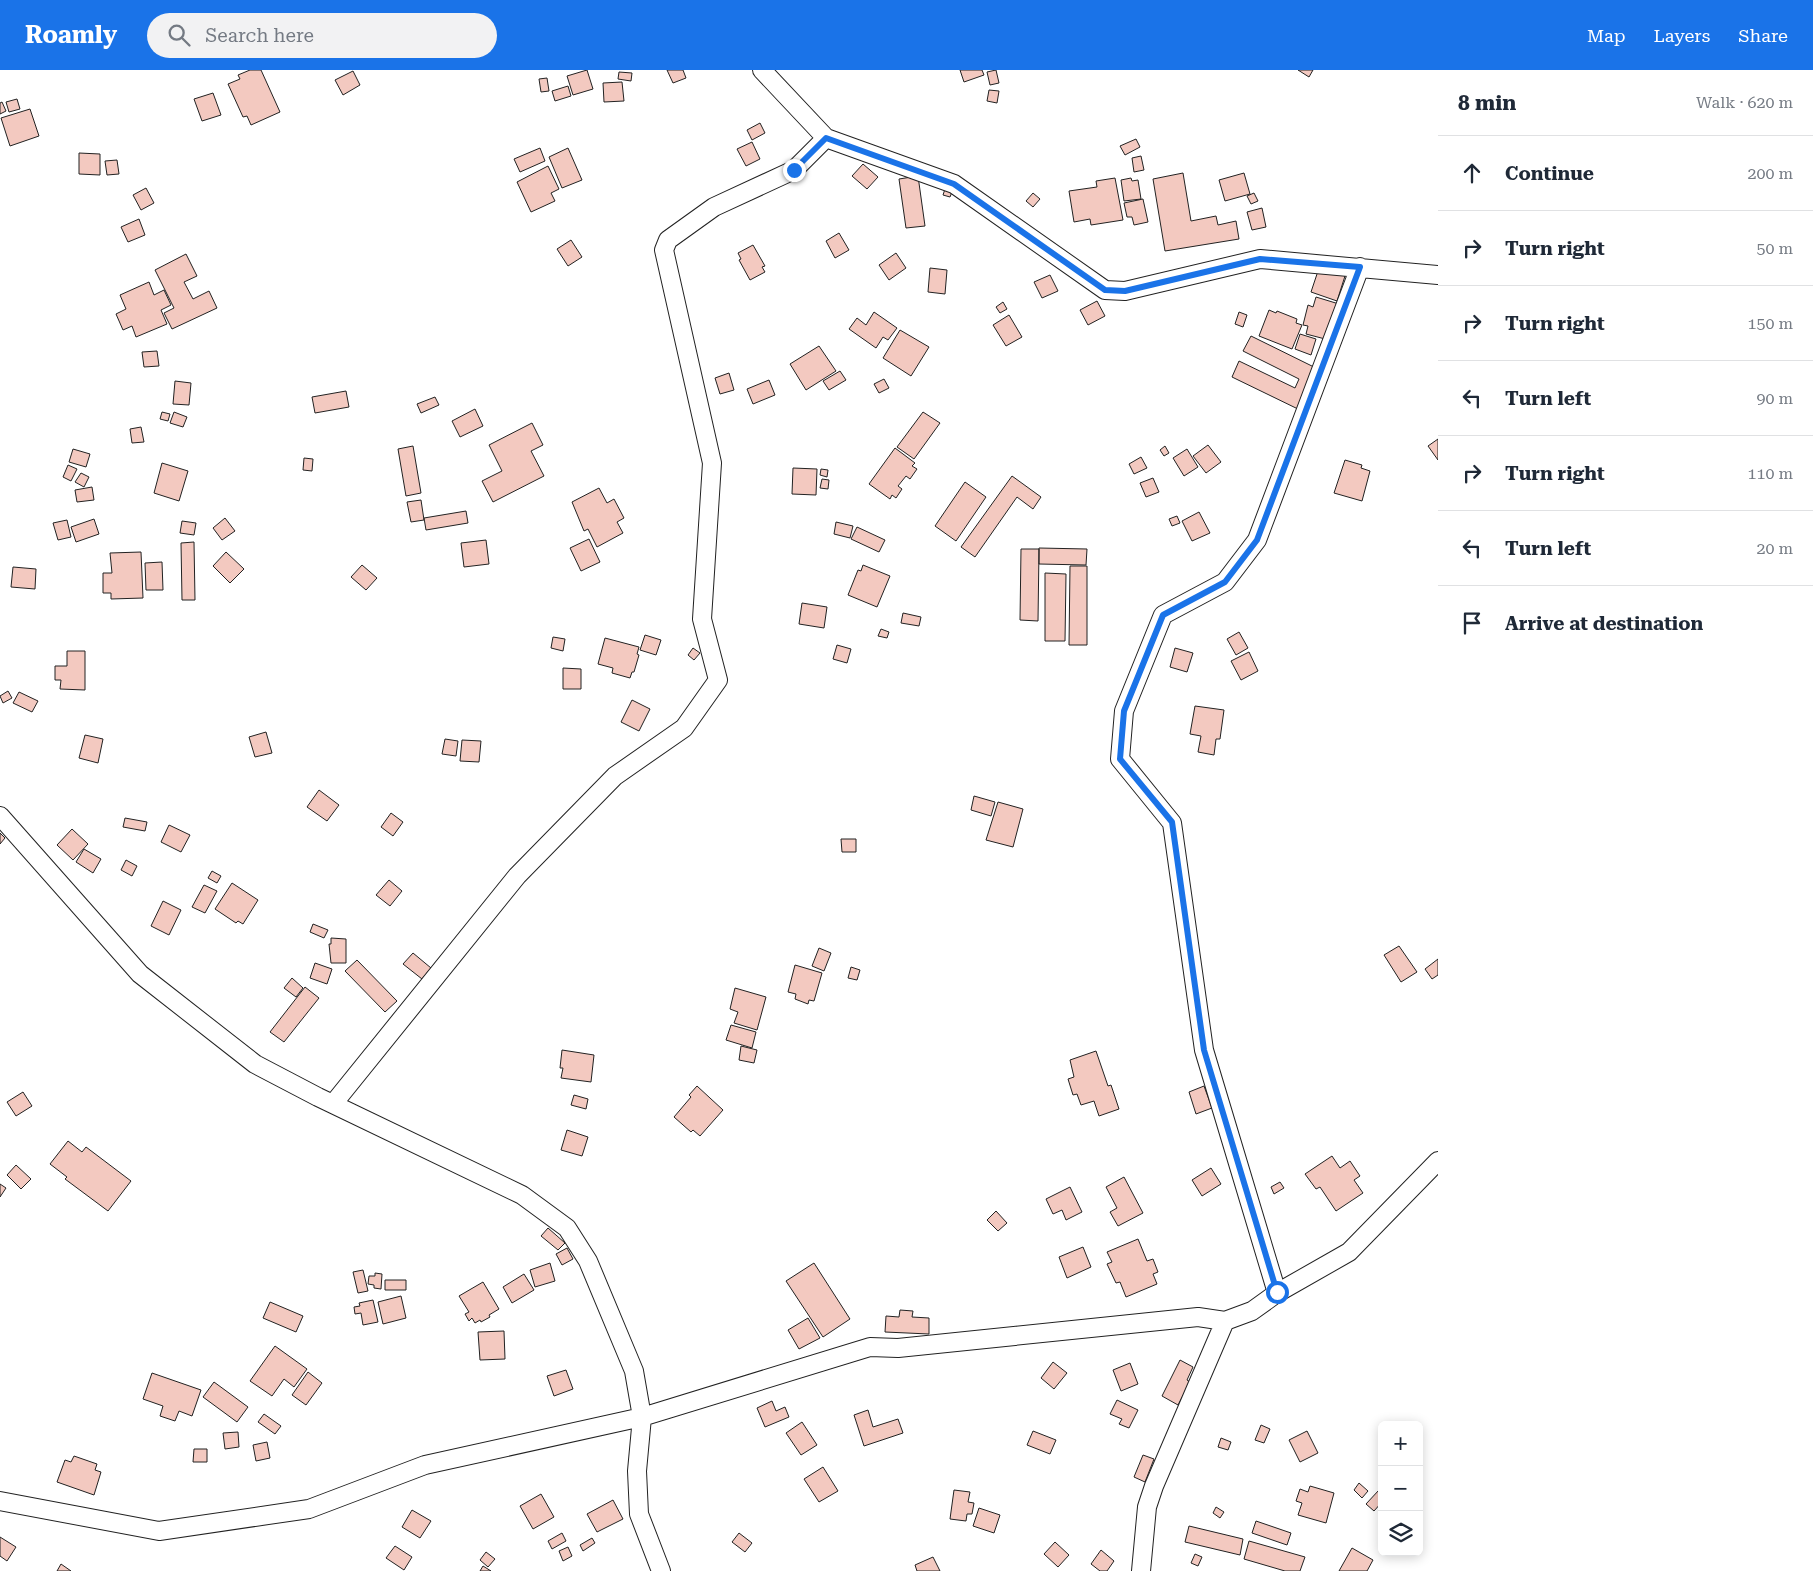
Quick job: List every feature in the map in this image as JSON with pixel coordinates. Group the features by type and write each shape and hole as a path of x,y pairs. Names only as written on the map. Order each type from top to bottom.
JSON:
{"street":[{"path":"762,70 826,138 954,184 1105,290 1125,291 1260,259 1438,275"},
{"path":"333,1104 517,876 615,776 684,728 718,680 702,619 712,463 664,250 668,240 714,207 794,170 826,138"},
{"path":"1277,1292 1204,1050 1172,822 1120,759 1124,711 1163,615 1225,582 1257,540 1360,267"},
{"path":"0,816 140,974 255,1064 333,1104 522,1195 567,1228 588,1261 634,1371 642,1417 637,1471 639,1514 661,1571"},
{"path":"0,1500 159,1531 309,1509 425,1465 642,1417 870,1347 898,1348 1198,1317 1225,1321 1252,1311 1277,1292 1349,1252 1438,1161"},
{"path":"1141,1571 1147,1507 1154,1486 1225,1321"}],"building":[{"path":"250,70 261,70 280,112 251,125 247,116 243,117 228,84 240,79 238,75"},
{"path":"587,70 593,89 573,95 567,76"},
{"path":"667,70 683,70 686,78 673,83"},
{"path":"960,70 982,70 984,75 964,82"},
{"path":"996,70 999,83 990,85 987,72"},
{"path":"1298,70 1313,70 1309,77"},
{"path":"353,71 360,85 343,95 335,80"},
{"path":"619,72 632,73 631,81 618,79"},
{"path":"547,78 549,91 541,92 539,79"},
{"path":"622,82 624,101 604,102 603,83"},
{"path":"568,86 571,96 555,101 552,91"},
{"path":"989,90 999,91 997,103 987,101"},
{"path":"213,93 221,115 202,121 194,99"},
{"path":"17,99 20,109 9,112 6,102"},
{"path":"2,102 6,111 0,114 0,103"},
{"path":"30,109 39,136 10,146 1,118"},
{"path":"760,123 765,133 752,140 747,130"},
{"path":"1136,139 1140,147 1125,155 1120,146"},
{"path":"752,142 760,159 746,166 737,149"},
{"path":"540,148 545,161 520,172 514,159"},
{"path":"568,148 582,180 562,188 549,157"},
{"path":"79,153 100,154 100,175 79,174"},
{"path":"1141,156 1144,170 1134,172 1132,158"},
{"path":"117,160 119,174 107,175 105,161"},
{"path":"863,164 878,177 867,189 852,176"},
{"path":"548,166 559,189 551,193 555,201 531,212 517,182"},
{"path":"1183,173 1191,221 1216,216 1218,225 1236,221 1239,239 1165,251 1153,179"},
{"path":"1244,173 1250,194 1225,201 1219,180"},
{"path":"918,176 925,226 906,228 899,179"},
{"path":"1115,178 1123,220 1091,225 1090,219 1074,222 1069,191 1097,187 1096,181"},
{"path":"1131,178 1132,181 1138,180 1141,199 1124,201 1121,180"},
{"path":"146,188 154,203 141,210 133,195"},
{"path":"945,189 952,192 950,197 943,195"},
{"path":"1033,193 1040,199 1033,207 1026,201"},
{"path":"1254,193 1258,201 1251,204 1247,196"},
{"path":"1143,199 1148,222 1134,225 1132,217 1127,217 1124,203"},
{"path":"1262,208 1266,227 1252,230 1247,212"},
{"path":"139,219 145,235 128,242 121,227"},
{"path":"839,233 849,250 835,258 826,241"},
{"path":"571,240 582,257 568,266 557,249"},
{"path":"753,245 765,266 762,267 765,272 750,280 739,260 741,259 738,253"},
{"path":"896,253 906,268 889,280 879,265"},
{"path":"186,254 197,276 184,282 193,299 209,291 217,308 172,329 164,313 174,308 155,270"},
{"path":"930,268 947,270 945,294 928,292"},
{"path":"1319,268 1345,276 1337,301 1311,292"},
{"path":"1050,275 1058,291 1042,298 1034,282"},
{"path":"149,282 154,295 164,290 171,305 161,310 167,324 136,337 132,326 123,330 116,314 126,309 120,295"},
{"path":"1316,297 1339,304 1329,340 1306,334 1308,326 1303,325 1308,305 1313,307"},
{"path":"1097,301 1105,316 1088,325 1080,310"},
{"path":"1003,302 1007,309 1000,313 996,307"},
{"path":"1269,310 1297,319 1296,323 1302,325 1292,349 1259,336"},
{"path":"874,312 897,328 888,340 883,337 876,348 849,329 857,318 866,325"},
{"path":"1239,312 1247,315 1243,327 1235,324"},
{"path":"1009,315 1022,337 1006,346 993,325"},
{"path":"900,330 929,347 911,376 883,358"},
{"path":"1300,334 1316,339 1311,355 1295,349"},
{"path":"1251,336 1320,370 1300,410 1232,377 1239,361 1295,388 1299,379 1243,351"},
{"path":"819,346 836,371 806,390 790,364"},
{"path":"157,351 159,366 144,367 142,352"},
{"path":"840,371 846,380 829,390 823,381"},
{"path":"729,373 734,390 720,394 715,378"},
{"path":"884,379 889,388 879,393 874,384"},
{"path":"769,380 775,395 753,404 747,389"},
{"path":"175,381 191,383 189,405 173,404"},
{"path":"346,391 349,407 315,413 312,397"},
{"path":"435,397 439,405 421,413 417,404"},
{"path":"475,409 483,426 460,437 452,421"},
{"path":"162,412 170,414 168,421 160,419"},
{"path":"174,412 187,417 183,427 170,423"},
{"path":"923,412 940,423 914,459 897,447"},
{"path":"532,423 543,445 531,451 544,476 493,502 482,481 502,471 489,445"},
{"path":"141,427 144,442 132,443 130,429"},
{"path":"1438,439 1438,460 1428,446"},
{"path":"1208,445 1221,462 1206,473 1193,456"},
{"path":"413,446 421,493 406,496 398,449"},
{"path":"1165,446 1169,453 1164,456 1160,450"},
{"path":"895,448 915,463 912,466 917,469 910,479 906,476 898,486 902,489 896,498 892,495 890,499 869,484"},
{"path":"73,449 90,454 86,467 69,462"},
{"path":"1187,449 1198,467 1184,476 1173,458"},
{"path":"1141,457 1147,468 1134,474 1129,464"},
{"path":"304,458 313,459 312,471 303,470"},
{"path":"1345,460 1362,465 1361,468 1370,471 1362,501 1334,493"},
{"path":"162,463 188,471 179,501 154,493"},
{"path":"68,465 77,469 71,481 63,477"},
{"path":"793,468 817,469 816,495 792,494"},
{"path":"821,469 828,470 827,477 820,475"},
{"path":"81,473 89,477 84,487 75,482"},
{"path":"1012,476 1041,497 1033,509 1017,497 975,557 961,547"},
{"path":"1153,478 1159,492 1146,497 1140,483"},
{"path":"822,479 829,480 828,489 820,488"},
{"path":"965,482 986,497 956,541 935,526"},
{"path":"92,487 94,500 77,502 75,490"},
{"path":"599,488 607,503 614,499 624,518 617,522 623,533 597,547 588,529 584,531 572,502"},
{"path":"421,500 424,520 411,522 407,502"},
{"path":"466,511 468,523 426,530 424,518"},
{"path":"1199,512 1210,533 1192,541 1182,521"},
{"path":"1177,516 1180,523 1172,526 1169,519"},
{"path":"225,518 235,531 222,540 213,528"},
{"path":"94,519 99,534 76,542 71,527"},
{"path":"67,520 71,537 58,540 53,523"},
{"path":"182,521 196,523 194,535 180,533"},
{"path":"836,522 853,526 850,538 834,534"},
{"path":"857,527 885,540 879,552 851,539"},
{"path":"589,539 600,562 581,571 570,548"},
{"path":"486,540 489,564 464,567 461,543"},
{"path":"194,542 195,600 182,600 181,543"},
{"path":"1039,548 1087,549 1086,565 1039,564"},
{"path":"1021,549 1039,549 1038,621 1020,620"},
{"path":"141,552 143,598 111,599 111,593 103,593 103,573 112,573 110,553"},
{"path":"226,552 244,569 230,583 213,566"},
{"path":"162,562 163,590 146,590 145,563"},
{"path":"362,565 377,578 366,590 351,577"},
{"path":"863,565 890,576 877,607 848,595 858,570 861,571"},
{"path":"1070,566 1087,566 1087,645 1069,645"},
{"path":"13,567 36,569 35,589 11,587"},
{"path":"1045,573 1066,574 1065,641 1045,641"},
{"path":"802,603 827,607 824,628 799,624"},
{"path":"903,613 921,617 919,626 901,623"},
{"path":"881,629 889,632 887,638 878,636"},
{"path":"1239,632 1248,648 1236,655 1227,639"},
{"path":"645,635 661,640 656,655 640,650"},
{"path":"553,637 565,639 563,651 551,648"},
{"path":"605,638 639,647 637,654 639,655 634,672 632,672 630,678 612,673 613,668 598,664"},
{"path":"837,645 851,649 847,663 833,659"},
{"path":"693,648 700,653 694,660 688,655"},
{"path":"1175,648 1193,653 1187,672 1170,667"},
{"path":"67,651 85,651 85,690 60,689 61,680 55,680 55,666 67,666"},
{"path":"1249,652 1258,671 1241,680 1231,661"},
{"path":"563,668 581,669 581,689 563,689"},
{"path":"8,691 12,698 3,703 0,696"},
{"path":"19,692 38,701 32,712 13,703"},
{"path":"632,700 650,709 639,731 621,722"},
{"path":"1195,706 1224,710 1220,739 1216,739 1214,755 1198,752 1201,736 1190,734"},
{"path":"266,732 272,753 255,757 249,737"},
{"path":"85,735 103,739 98,763 79,758"},
{"path":"445,739 458,741 456,756 442,754"},
{"path":"462,740 481,741 479,762 460,761"},
{"path":"319,790 339,805 327,821 307,807"},
{"path":"974,796 995,802 991,816 971,810"},
{"path":"998,802 1023,809 1013,847 986,840"},
{"path":"391,813 403,822 393,836 381,827"},
{"path":"125,818 147,822 145,831 123,827"},
{"path":"169,825 190,835 181,852 161,842"},
{"path":"72,829 88,844 73,860 57,845"},
{"path":"0,833 5,838 0,844"},
{"path":"841,839 856,839 856,852 842,852"},
{"path":"84,849 101,859 93,873 76,862"},
{"path":"126,860 137,866 132,876 121,870"},
{"path":"212,871 221,876 217,883 208,878"},
{"path":"389,880 402,891 390,906 376,895"},
{"path":"232,883 258,900 243,924 238,921 236,923 215,909"},
{"path":"204,885 217,891 205,913 192,907"},
{"path":"163,901 181,910 169,935 151,926"},
{"path":"313,924 328,930 324,938 310,932"},
{"path":"331,938 346,939 346,963 331,963 329,944 331,944"},
{"path":"1399,946 1417,972 1401,982 1384,955"},
{"path":"819,948 831,953 824,971 812,966"},
{"path":"413,953 431,968 422,979 403,964"},
{"path":"1438,959 1438,975 1432,979 1425,969"},
{"path":"357,960 397,1001 385,1012 345,971"},
{"path":"315,963 332,969 327,984 310,978"},
{"path":"795,965 822,973 814,1001 809,1000 808,1004 795,999 796,994 788,992"},
{"path":"851,967 860,970 857,980 848,978"},
{"path":"292,978 303,988 296,997 284,988"},
{"path":"305,987 319,998 284,1042 270,1032"},
{"path":"735,988 766,997 757,1030 734,1023 738,1012 730,1009"},
{"path":"731,1025 756,1032 752,1048 726,1040"},
{"path":"741,1046 757,1050 754,1063 739,1060"},
{"path":"562,1050 594,1055 591,1082 561,1078 563,1068 560,1068"},
{"path":"1096,1051 1108,1086 1111,1085 1119,1109 1099,1116 1094,1101 1081,1105 1077,1094 1073,1095 1068,1079 1074,1077 1070,1060"},
{"path":"697,1086 723,1110 700,1136 693,1130 691,1132 674,1117 691,1097 689,1095"},
{"path":"1204,1086 1212,1108 1196,1114 1189,1092"},
{"path":"23,1092 32,1106 16,1116 7,1102"},
{"path":"574,1095 588,1099 586,1109 571,1105"},
{"path":"567,1130 588,1137 582,1156 561,1150"},
{"path":"68,1141 82,1152 86,1147 131,1181 108,1211 65,1179 67,1177 50,1164"},
{"path":"1332,1156 1340,1168 1350,1161 1360,1176 1354,1180 1363,1193 1336,1211 1320,1187 1316,1189 1305,1174"},
{"path":"16,1165 31,1179 21,1189 7,1175"},
{"path":"1211,1168 1221,1184 1202,1196 1192,1180"},
{"path":"1124,1177 1143,1213 1118,1226 1110,1212 1117,1208 1106,1187"},
{"path":"1280,1182 1284,1188 1274,1194 1271,1187"},
{"path":"0,1184 6,1188 0,1197"},
{"path":"1070,1187 1082,1212 1066,1220 1062,1210 1053,1214 1046,1199"},
{"path":"996,1211 1007,1223 998,1231 987,1220"},
{"path":"548,1228 565,1243 558,1250 541,1236"},
{"path":"1138,1239 1147,1261 1153,1259 1158,1272 1153,1274 1157,1284 1126,1297 1120,1282 1116,1283 1107,1264 1112,1262 1107,1252"},
{"path":"1083,1247 1091,1267 1067,1278 1059,1257"},
{"path":"567,1248 573,1259 562,1265 556,1254"},
{"path":"550,1263 555,1281 535,1287 530,1270"},
{"path":"814,1263 850,1319 823,1337 786,1281"},
{"path":"363,1270 368,1291 358,1293 353,1272"},
{"path":"375,1273 382,1274 381,1289 374,1288 374,1285 368,1284 369,1276 375,1276"},
{"path":"524,1274 534,1290 512,1303 503,1287"},
{"path":"385,1280 406,1280 406,1290 385,1290"},
{"path":"483,1282 499,1309 489,1315 490,1317 475,1323 472,1318 469,1321 465,1314 469,1312 459,1296"},
{"path":"401,1296 406,1318 383,1324 378,1302"},
{"path":"373,1300 378,1322 363,1325 361,1313 355,1314 354,1307 360,1306 359,1303"},
{"path":"270,1302 303,1316 296,1332 263,1318"},
{"path":"900,1310 913,1311 912,1317 929,1318 929,1334 885,1332 886,1316 899,1317"},
{"path":"808,1318 820,1338 799,1349 788,1330"},
{"path":"504,1331 505,1359 480,1360 478,1332"},
{"path":"275,1346 307,1369 294,1387 284,1379 272,1396 250,1381"},
{"path":"1180,1360 1193,1367 1187,1380 1190,1382 1178,1405 1162,1396"},
{"path":"1053,1362 1067,1373 1054,1389 1041,1378"},
{"path":"1130,1363 1138,1384 1121,1391 1113,1370"},
{"path":"566,1370 573,1389 554,1396 547,1376"},
{"path":"308,1372 322,1383 306,1405 292,1395"},
{"path":"152,1373 201,1390 192,1416 179,1411 175,1421 160,1416 163,1406 143,1399"},
{"path":"214,1382 248,1407 237,1422 203,1397"},
{"path":"1117,1400 1138,1410 1129,1428 1119,1424 1122,1419 1110,1414"},
{"path":"772,1401 776,1411 785,1407 789,1417 765,1427 757,1408"},
{"path":"868,1410 873,1427 898,1419 903,1433 864,1446 854,1415"},
{"path":"264,1414 281,1426 275,1434 258,1422"},
{"path":"802,1422 817,1445 801,1455 786,1433"},
{"path":"1261,1425 1270,1429 1264,1443 1255,1440"},
{"path":"1033,1431 1056,1440 1050,1454 1027,1445"},
{"path":"1307,1431 1318,1453 1300,1462 1289,1440"},
{"path":"238,1432 239,1447 225,1449 223,1433"},
{"path":"1221,1438 1231,1442 1228,1450 1218,1447"},
{"path":"267,1442 270,1458 256,1461 253,1445"},
{"path":"194,1449 207,1449 207,1462 193,1462"},
{"path":"1143,1455 1154,1459 1145,1482 1134,1477"},
{"path":"74,1456 97,1464 95,1470 101,1472 94,1495 57,1482 65,1460 71,1462"},
{"path":"823,1467 838,1491 819,1502 804,1479"},
{"path":"1359,1483 1368,1491 1362,1498 1354,1490"},
{"path":"1310,1486 1334,1493 1326,1523 1298,1515 1302,1503 1296,1501 1300,1489 1308,1492"},
{"path":"954,1490 970,1492 968,1502 974,1503 972,1514 967,1514 966,1521 950,1519"},
{"path":"1378,1491 1378,1506 1374,1511 1366,1504"},
{"path":"541,1494 554,1517 533,1529 520,1506"},
{"path":"613,1500 623,1519 597,1532 587,1514"},
{"path":"1216,1507 1224,1512 1220,1518 1213,1513"},
{"path":"979,1508 1000,1515 994,1533 973,1526"},
{"path":"412,1510 431,1521 420,1538 402,1527"},
{"path":"1256,1521 1291,1533 1287,1545 1252,1533"},
{"path":"1189,1526 1243,1539 1240,1555 1185,1542"},
{"path":"562,1533 566,1541 552,1549 548,1541"},
{"path":"739,1533 752,1543 745,1552 732,1542"},
{"path":"0,1537 16,1547 7,1561 0,1556"},
{"path":"592,1538 595,1543 583,1551 580,1545"},
{"path":"1249,1541 1305,1557 1300,1571 1285,1571 1244,1559"},
{"path":"1055,1542 1069,1555 1058,1567 1044,1554"},
{"path":"395,1546 412,1557 404,1570 386,1558"},
{"path":"568,1547 572,1556 563,1561 559,1551"},
{"path":"1352,1548 1373,1560 1367,1571 1339,1571"},
{"path":"1101,1550 1114,1561 1107,1571 1100,1571 1091,1564"},
{"path":"486,1552 495,1559 488,1567 480,1560"},
{"path":"1195,1554 1202,1557 1198,1566 1191,1563"},
{"path":"933,1557 940,1571 917,1571 915,1565"},
{"path":"61,1564 71,1571 57,1571"},
{"path":"483,1566 491,1571 480,1571"}],"route":[{"path":"794,170 826,138 954,184 1105,290 1125,291 1260,259 1360,267 1257,540 1225,582 1163,615 1124,711 1120,759 1172,822 1204,1050 1277,1292"}]}
